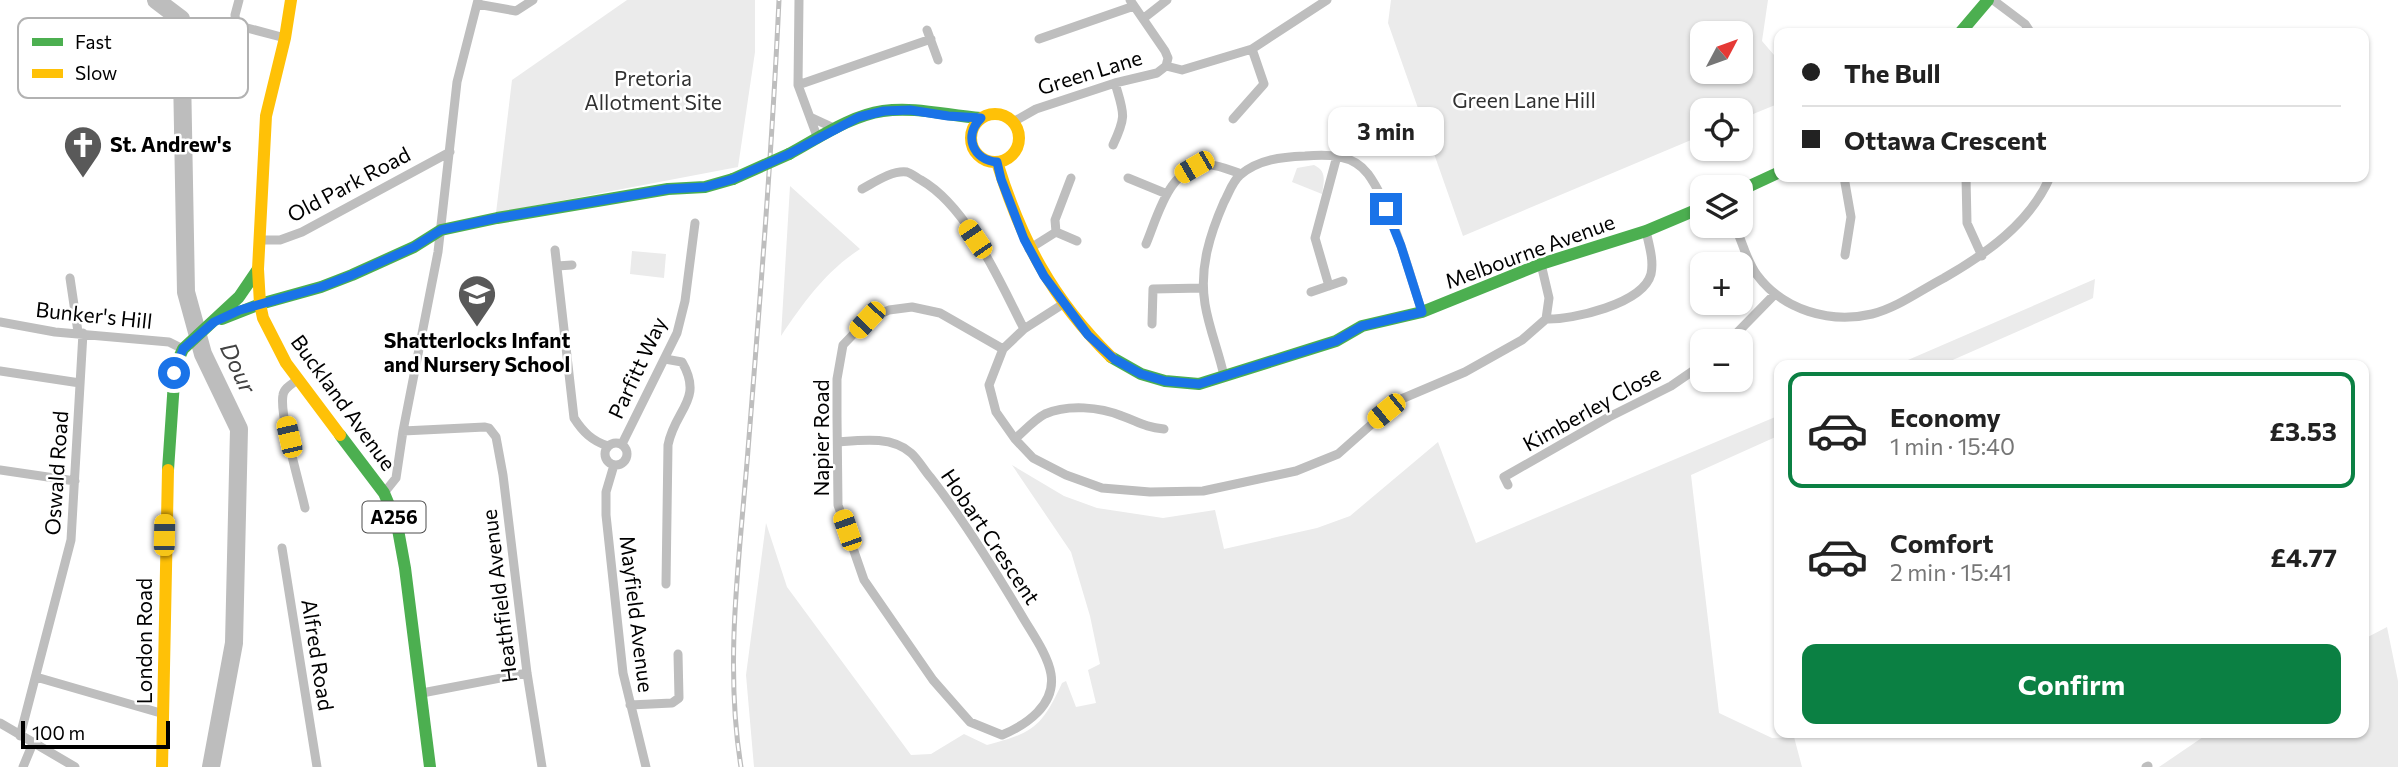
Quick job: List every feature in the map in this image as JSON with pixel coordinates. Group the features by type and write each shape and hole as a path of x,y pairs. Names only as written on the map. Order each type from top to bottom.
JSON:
{"street":[{"path":"235,18 239,0"},
{"name":"A256","path":"258,269 266,116 285,38 290,0"},
{"path":"384,494 396,478 441,230 457,82 478,2 516,11 533,0"},
{"path":"799,0 798,85 818,139"},
{"path":"1144,18 1167,0"},
{"name":"Green Lane","path":"1013,122 1036,109 1115,83 1157,73 1166,66 1182,70 1252,49 1327,0"},
{"path":"1965,28 1990,0 2028,28"},
{"path":"1039,39 1132,3 1167,54 1166,66"},
{"path":"248,28 285,38"},
{"path":"798,85 929,35 938,60"},
{"path":"1233,119 1264,84 1252,49"},
{"path":"1113,145 1123,123 1123,110 1115,83"},
{"path":"214,322 260,304 321,287 352,275 414,247 441,230 659,190 705,187 733,179 789,154 859,117 884,111 910,110 981,118 1003,115 1013,122 1019,136 1011,156 997,162 978,154 974,148 972,133 981,118"},
{"path":"948,116 972,133"},
{"path":"810,117 836,129"},
{"name":"Old Park Road","path":"260,240 280,240 302,232 450,152"},
{"path":"1224,376 1205,307 1203,288 1210,233 1233,183 1241,174 1267,160 1320,154 1336,156 1355,162 1367,173 1380,195 1401,246 1422,312"},
{"path":"1329,286 1315,238 1336,156"},
{"name":"Melbourne Avenue","path":"997,162 1029,248 1044,276 1088,335 1114,359 1141,374 1165,381 1199,384 1336,341 1362,326 1422,312 1541,264 1646,231 1690,212"},
{"path":"1146,244 1177,177 1194,167 1210,164 1241,174"},
{"path":"862,189 888,175 907,172 931,186 951,203 986,257 1024,329"},
{"path":"1753,184 1774,175"},
{"path":"1128,177 1167,194"},
{"path":"1056,232 1055,220 1071,178"},
{"path":"1845,182 1851,217 1845,255"},
{"path":"1966,182 1966,223 1982,256"},
{"path":"1740,238 1756,274 1775,294 1797,307 1839,318 1873,314 1904,300 1982,256 2016,226 2043,193 2048,182"},
{"name":"Parfitt Way","path":"622,444 677,332 685,301 695,223"},
{"path":"1546,319 1564,320 1622,302 1636,293 1651,275 1646,231"},
{"path":"1029,248 1056,232"},
{"path":"1056,232 1077,241"},
{"path":"555,250 574,418 593,440 608,446 614,443 622,444"},
{"path":"1063,304 1024,329 1003,349 989,385 996,412 1015,439 1033,458 1066,475 1102,488 1150,492 1203,491 1296,471 1338,454 1399,400 1465,372 1522,340 1546,319 1549,298 1541,264"},
{"path":"557,267 572,265"},
{"path":"187,345 239,296 258,269"},
{"name":"Buckland Avenue","path":"258,269 263,318 297,380 384,494 397,524 430,767"},
{"name":"Oswald Road","path":"20,736 71,540 80,383 80,332 70,278"},
{"path":"1311,292 1343,281"},
{"path":"1152,324 1153,289 1203,288"},
{"path":"72,291 85,289"},
{"path":"1741,329 1775,294"},
{"name":"Napier Road","path":"1003,349 940,313 912,307 889,310 867,320 844,345 838,379 838,505 864,580 933,680 970,722 1002,735 1022,727 1039,712"},
{"name":"Bunker's Hill","path":"0,322 55,331 187,345"},
{"name":"London Road","path":"162,767 164,544 169,444 175,367 187,345"},
{"path":"665,359 682,362 690,376 692,391 687,406 671,430 668,445 666,584"},
{"path":"0,372 80,383"},
{"name":"Kimberley Close","path":"1508,485 1503,477 1609,417 1671,386 1690,373"},
{"path":"297,380 285,389 284,414 305,508"},
{"path":"1015,439 1044,415 1061,409 1103,410 1123,416 1144,427 1164,429"},
{"name":"Heathfield Avenue","path":"403,431 485,427 496,437 542,767"},
{"name":"Hobart Crescent","path":"839,442 891,442 910,452 947,499 1004,585 1039,645 1051,674 1050,692 1039,712"},
{"name":"Mayfield Avenue","path":"622,444 627,450 627,457 623,463 614,465 606,492 606,515 624,673 646,767"},
{"path":"608,446 606,456 614,465"},
{"path":"0,471 75,481"},
{"name":"Alfred Road","path":"282,548 317,767"},
{"path":"630,705 672,702 679,698 678,654"},
{"path":"422,693 527,673"},
{"path":"36,677 164,713"},
{"path":"0,723 75,767"},
{"path":"23,767 33,743"}],"green space":[{"name":"Pretoria Allotment Site","path":"627,0 755,0 755,52 738,167 496,213 512,80"},
{"name":"Green Lane Hill","path":"1391,0 1768,0 1762,41 1774,55 1774,105 1753,114 1753,98 1690,98 1690,140 1463,236 1388,23"},
{"path":"1314,165 1323,173 1322,194 1292,182 1297,168"},
{"path":"790,186 860,249 826,278 781,336"},
{"path":"632,251 666,254 664,278 630,274"},
{"path":"2095,279 2093,298 1953,360 1908,360"},
{"path":"1774,418 1774,438 1691,475 1719,713 1772,738 1794,738 1802,767 754,767 746,675 766,523 787,587 911,755 931,754 964,734 987,745 1026,732 1042,719 1062,683 1066,681 1076,707 1096,703 1088,670 1100,664 1090,616 1071,552 1012,465 1064,496 1097,508 1163,518 1215,510 1224,549 1317,528 1350,516 1438,442 1476,543"},
{"path":"2387,627 2398,681 2398,767 2159,767 2202,738 2369,738 2369,636"}],"waterway":[{"name":"Dour","path":"156,0 180,18"},
{"name":"Dour","path":"182,98 186,292 203,354 239,429 234,643 211,767"}],"railway":[{"path":"741,767 734,688 735,608 765,225 779,0"}],"traffic: fast":[{"path":"1964,28 1988,0"},
{"path":"789,154 846,123 883,111 920,110 981,118"},
{"path":"733,179 789,154"},
{"path":"1753,184 1774,175"},
{"path":"260,304 321,287 352,275 414,247 441,230 668,189 705,187 733,179"},
{"path":"1111,357 1141,374 1165,381 1199,384 1336,341 1362,326 1422,312 1541,264 1646,231 1690,212"},
{"path":"168,470 175,367 183,349 239,297 258,269"},
{"path":"222,319 260,304"},
{"path":"340,435 384,493 397,524 430,767"}],"traffic: slow":[{"path":"291,0 285,38 266,116 258,269 260,304 263,318 286,363 340,435"},
{"path":"995,114 1012,121 1019,138 1012,155 995,162 978,155 971,138 978,121 995,114"},
{"path":"997,162 1017,217 1041,267 1072,313 1111,357"},
{"path":"162,767 168,470"}],"place":[{"name":"St. Andrew's","path":"83,179"},
{"name":"Shatterlocks Infant and Nursery School","path":"477,328"}],"route":[{"path":"174,373 183,349 214,322 240,310 321,287 352,275 414,247 441,230 668,189 705,187 733,179 789,154 859,117 884,111 910,110 981,118 972,133 974,148 983,158 997,162 1024,239 1063,304 1088,335 1114,359 1141,374 1165,381 1199,384 1325,345 1362,326 1422,312 1386,209"}]}
